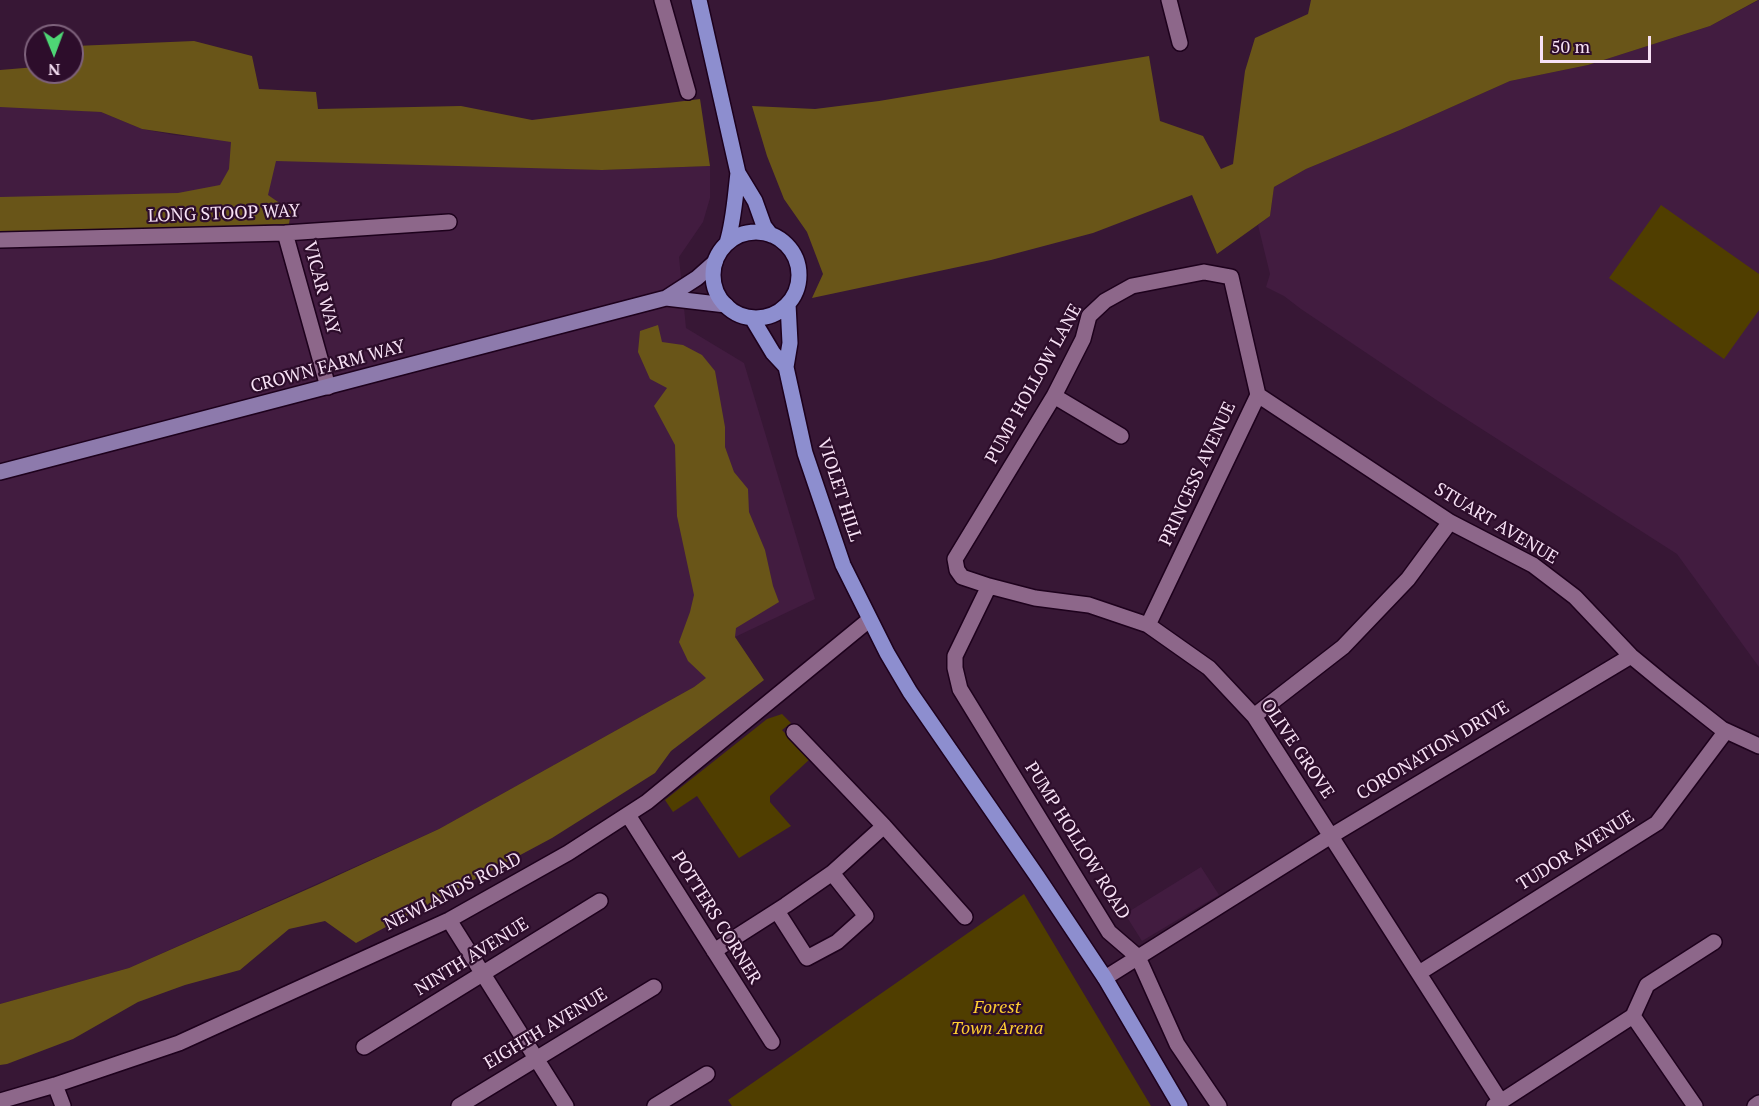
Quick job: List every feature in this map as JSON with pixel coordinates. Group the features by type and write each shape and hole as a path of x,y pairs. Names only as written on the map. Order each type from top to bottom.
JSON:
{"main road":[{"path":"699,0 738,173 733,224 727,243 715,262 714,285 719,298 739,315 752,318 772,315 788,304 795,294 799,271 790,249 771,235 764,226 755,201 738,173"},
{"path":"727,243 748,233 771,235"},
{"name":"VIOLET HILL","path":"788,304 790,343 786,367 805,453 843,566 870,620"},
{"name":"VIOLET HILL","path":"752,318 773,353 786,367"},
{"path":"870,620 910,692 1037,876 1104,978 1180,1106"}],"street":[{"path":"662,0 688,92"},
{"path":"1169,0 1180,43"},
{"name":"LONG STOOP WAY","path":"0,240 285,233 449,222"},
{"name":"VICAR WAY","path":"285,233 328,387"},
{"name":"CROWN FARM WAY","path":"0,472 666,298 697,278 715,262"},
{"name":"PUMP HOLLOW LANE","path":"975,527 1053,396 1083,339 1089,316 1105,301 1132,286 1204,272 1218,274"},
{"name":"PRINCESS AVENUE","path":"1148,625 1258,394 1231,277 1218,274"},
{"name":"CROWN FARM WAY","path":"666,298 726,305"},
{"name":"STUART AVENUE","path":"1258,394 1450,522 1533,565 1575,597 1631,656 1726,731 1759,746"},
{"path":"1053,396 1121,436"},
{"path":"1254,716 1343,647 1408,579 1450,522"},
{"name":"OLIVE GROVE","path":"975,527 955,559 957,570 962,577 1035,598 1089,605 1148,625 1209,669 1254,716 1419,973 1497,1104"},
{"name":"PUMP HOLLOW ROAD","path":"989,586 955,656 960,689 1109,932 1138,957 1177,1044 1219,1106"},
{"name":"NEWLANDS ROAD","path":"0,1101 179,1043 449,920 568,853 647,802 870,620"},
{"name":"CORONATION DRIVE","path":"1104,978 1331,836 1631,656"},
{"name":"TUDOR AVENUE","path":"1419,973 1657,823 1726,731"},
{"path":"794,732 884,826 964,917"},
{"name":"POTTERS CORNER","path":"628,815 772,1042"},
{"path":"714,951 832,873 884,826"},
{"path":"777,911 807,958 837,942 866,916 832,873"},
{"name":"NINTH AVENUE","path":"364,1047 600,901"},
{"path":"449,920 566,1106"},
{"path":"1497,1104 1633,1016 1647,985 1714,942"},
{"name":"EIGHTH AVENUE","path":"459,1106 654,987"},
{"path":"1633,1016 1695,1106"},
{"path":"655,1106 707,1074"},
{"path":"55,1084 63,1106"},
{"path":"1755,1106 1759,1103"}],"shaded area":[{"path":"1311,0 1758,0 1710,26 1588,65 1510,81 1306,169 1274,187 1270,216 1217,254 1192,195 1093,233 991,260 812,298 823,274 807,232 784,199 767,156 752,106 815,109 879,101 1149,56 1160,121 1203,136 1221,169 1233,164 1245,71 1255,38 1308,14"},
{"path":"1759,0 1759,667 1677,554 1438,401 1284,296 1266,287 1270,274 1258,225 1270,216 1274,187 1306,169 1510,81 1588,65 1710,26"},
{"path":"194,41 252,56 259,89 316,92 318,109 461,106 532,120 700,99 710,166 602,170 276,161 268,195 291,211 289,224 0,233 0,197 178,193 220,185 229,169 231,142 142,129 101,112 0,107 0,70 24,68 24,84 84,84 84,46"},
{"path":"0,107 101,112 142,129 174,135 480,165 602,170 710,166 710,198 703,222 679,257 686,328 744,363 815,599 735,637 707,678 694,687 439,829 129,968 0,1004"},
{"path":"658,325 662,342 683,345 702,355 715,371 725,427 725,447 734,472 748,489 749,512 765,550 779,602 736,628 735,637 764,680 671,751 655,773 552,838 356,943 325,921 289,929 240,970 185,985 138,1002 73,1039 0,1065 0,1004 129,968 439,829 694,687 706,678 688,661 679,642 694,595 677,516 675,445 654,406 667,388 650,379 638,352 640,331"},
{"path":"1201,867 1219,895 1142,941 1125,914"}],"green space":[{"path":"1661,205 1759,274 1759,310 1724,359 1609,278"},
{"path":"782,714 791,723 782,730 810,759 770,796 770,802 791,826 739,858 697,796 673,812 665,800 767,719"},
{"name":"Forest Town Arena","path":"1024,894 1151,1106 732,1106 728,1100"}]}
